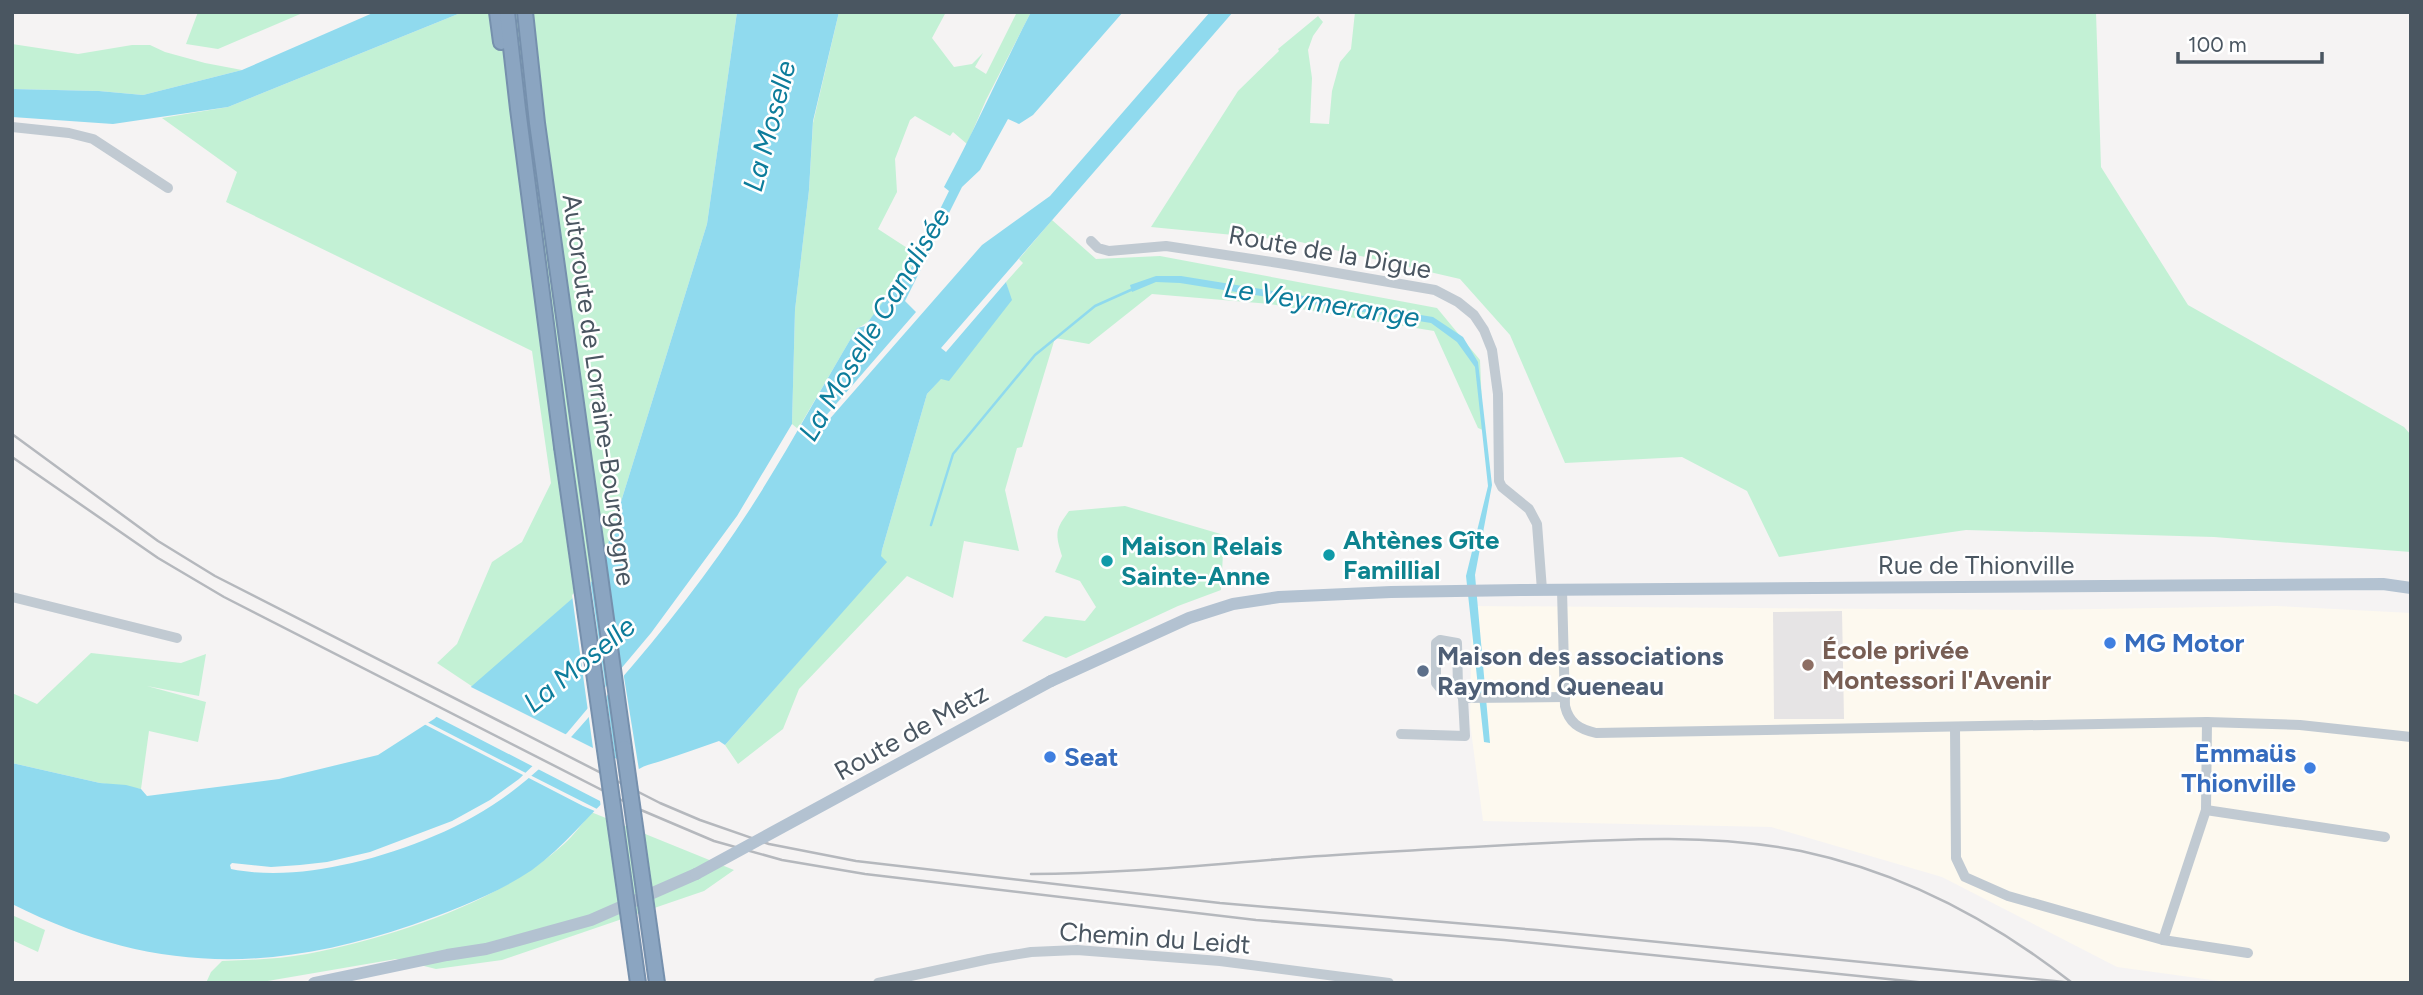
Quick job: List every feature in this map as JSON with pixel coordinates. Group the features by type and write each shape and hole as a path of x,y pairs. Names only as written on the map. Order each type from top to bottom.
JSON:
{"highway":[{"path":"497,12 507,80 518,109"},
{"name":"Autoroute de Lorraine-Bourgogne","path":"507,12 562,447 638,983"},
{"name":"Autoroute de Lorraine-Bourgogne","path":"525,12 537,123 657,983"}],"main road":[{"name":"Rue de Thionville","path":"1542,590 2369,584 2411,588"},
{"name":"Route de Metz","path":"314,983 486,949 591,920 672,887 1051,681 1165,628 1233,604 1279,597 1542,590"}],"street":[{"path":"12,127 69,133 93,139 168,188"},
{"name":"Route de la Digue","path":"1091,241 1098,248 1109,251 1166,246 1298,266 1435,290 1458,302 1474,315 1492,350 1498,394 1499,481 1502,487 1534,516 1537,524 1542,590"},
{"path":"1562,590 1565,697 1568,716 1573,724 1584,731 1596,733 2207,722 2300,725 2411,737"},
{"path":"12,597 177,639"},
{"path":"1401,734 1465,736 1463,698 1458,688 1457,642 1440,640 1436,643 1436,683 1441,689 1458,688"},
{"path":"1463,698 1565,697"},
{"path":"2163,940 2206,810 2207,722"},
{"path":"1955,727 1956,858 1965,877 2008,896 2163,940 2248,953"},
{"path":"2206,810 2385,837"},
{"name":"Chemin du Leidt","path":"878,983 989,959 1077,950 1220,961 1355,981 1389,983"}],"shaded area":[{"path":"1472,606 2036,610 2276,606 2411,613 2411,983 2234,983 2117,967 1942,877 1771,827 1483,821 1470,723"},
{"name":"École privée Montessori l'Avenir","path":"1842,611 1844,719 1774,719 1773,612"}],"green space":[{"path":"198,12 305,12 218,49 186,44"},
{"path":"463,12 737,12 707,224 598,576 473,687 437,663 457,644 492,562 522,542 551,483 532,351 226,202 237,172 162,118 228,107"},
{"path":"839,12 946,12 932,38 954,67 972,64 983,53 975,67 986,74 1017,12 1031,12 967,144 953,132 950,136 915,116 910,120 895,159 897,192 878,229 918,255 872,318 857,328 798,429 792,424 795,310 809,190 813,123"},
{"path":"1355,12 2096,12 2101,167 2188,305 2404,427 2411,435 2411,552 2214,537 1966,530 1779,557 1747,491 1682,457 1565,463 1510,335 1460,279 1296,241 1151,227 1238,91 1279,51 1278,49 1318,16 1323,22 1313,36 1308,50 1312,78 1310,123 1329,124 1332,91 1340,62 1351,49"},
{"path":"12,44 78,54 132,45 150,45 205,63 242,70 143,95 12,89"},
{"path":"1052,220 1096,259 1160,256 1437,308 1480,360 1483,430 1478,428 1434,331 1270,304 1152,294 1089,344 1055,338 1022,447 1017,448 1005,490 1019,551 964,541 953,598 907,576 799,689 783,729 738,764 725,745 886,562 880,556 927,394 1011,300 1006,282 1023,263 1019,259"},
{"path":"1125,506 1224,535 1221,590 1178,606 1066,658 1022,641 1045,616 1085,621 1096,607 1080,581 1055,572 1062,556 1058,532 1069,511"},
{"path":"91,653 181,663 206,654 199,696 147,686 206,702 198,742 149,731 141,789 100,783 12,763 12,693 37,704"},
{"path":"591,812 734,870 704,891 502,960 436,969 396,959 256,983 206,983 211,972 222,961 286,957 340,947 409,928 476,901 537,865 568,840"},
{"path":"12,915 45,930 38,952 12,940"}],"water":[{"path":"375,12 463,12 228,107 113,124 12,117 12,89 143,95 242,70"},
{"path":"737,12 839,12 813,121 809,190 795,310 792,424 737,516 651,633 567,733 519,779 490,800 452,821 370,852 300,865 271,867 232,863 231,869 276,873 322,869 418,843 440,834 501,800 545,764 569,739 651,644 704,576 766,484 857,328 865,326 910,270 949,191 944,187 1031,12 1123,12 1033,115 1019,124 1008,119 980,170 962,187 905,301 916,312 817,426 820,430 982,245 1050,196 1210,12 1233,12 941,348 946,352 1006,282 1012,300 949,381 941,379 927,394 882,550 881,556 887,562 725,745 719,741 639,769 544,861 503,887 443,914 359,941 308,952 259,958 210,959 161,954 112,943 63,927 12,904 12,763 100,783 126,785 141,789 147,796 279,779 378,755 434,719 598,576 707,224"},
{"path":"1156,276 1181,276 1433,317 1463,337 1478,362 1492,485 1475,575 1490,743 1484,742 1466,576 1488,486 1475,367 1457,342 1431,323 1180,283 1156,282 1132,292 1130,285"}],"pier":[{"path":"590,578 606,691 600,699 606,692 615,758 619,760 609,688 623,671 639,770 638,775 601,808 600,801 433,715 469,686 593,748 572,595"},
{"path":"425,721 599,810 597,812 583,806 422,723"}],"waterway":[{"name":"Le Veymerange","path":"931,525 953,454 1035,355 1095,306 1133,289"}],"railway":[{"path":"12,434 158,541 215,576 660,803 769,844 856,861 1220,903 1537,930 2074,983"},
{"path":"12,457 158,558 224,597 641,810 714,841 782,860 865,874 1256,920 1504,940 1927,983"},
{"path":"1031,874 1134,870 1596,840 1699,840 1767,845 1838,860 1909,885 2009,938 2071,982"}],"place":[{"name":"Ahtènes Gîte Famillial","path":"1329,555"},
{"name":"Maison Relais Sainte-Anne","path":"1107,561"},
{"name":"MG Motor","path":"2110,643"},
{"name":"École privée Montessori l'Avenir","path":"1808,665"},
{"name":"Maison des associations Raymond Queneau","path":"1423,671"},
{"name":"Seat","path":"1050,757"},
{"name":"Emmaüs Thionville","path":"2310,768"}],"water label":[{"name":"La Moselle","path":"769,126"},
{"name":"La Moselle Canalisée","path":"874,324"},
{"name":"La Moselle","path":"579,664"}]}
